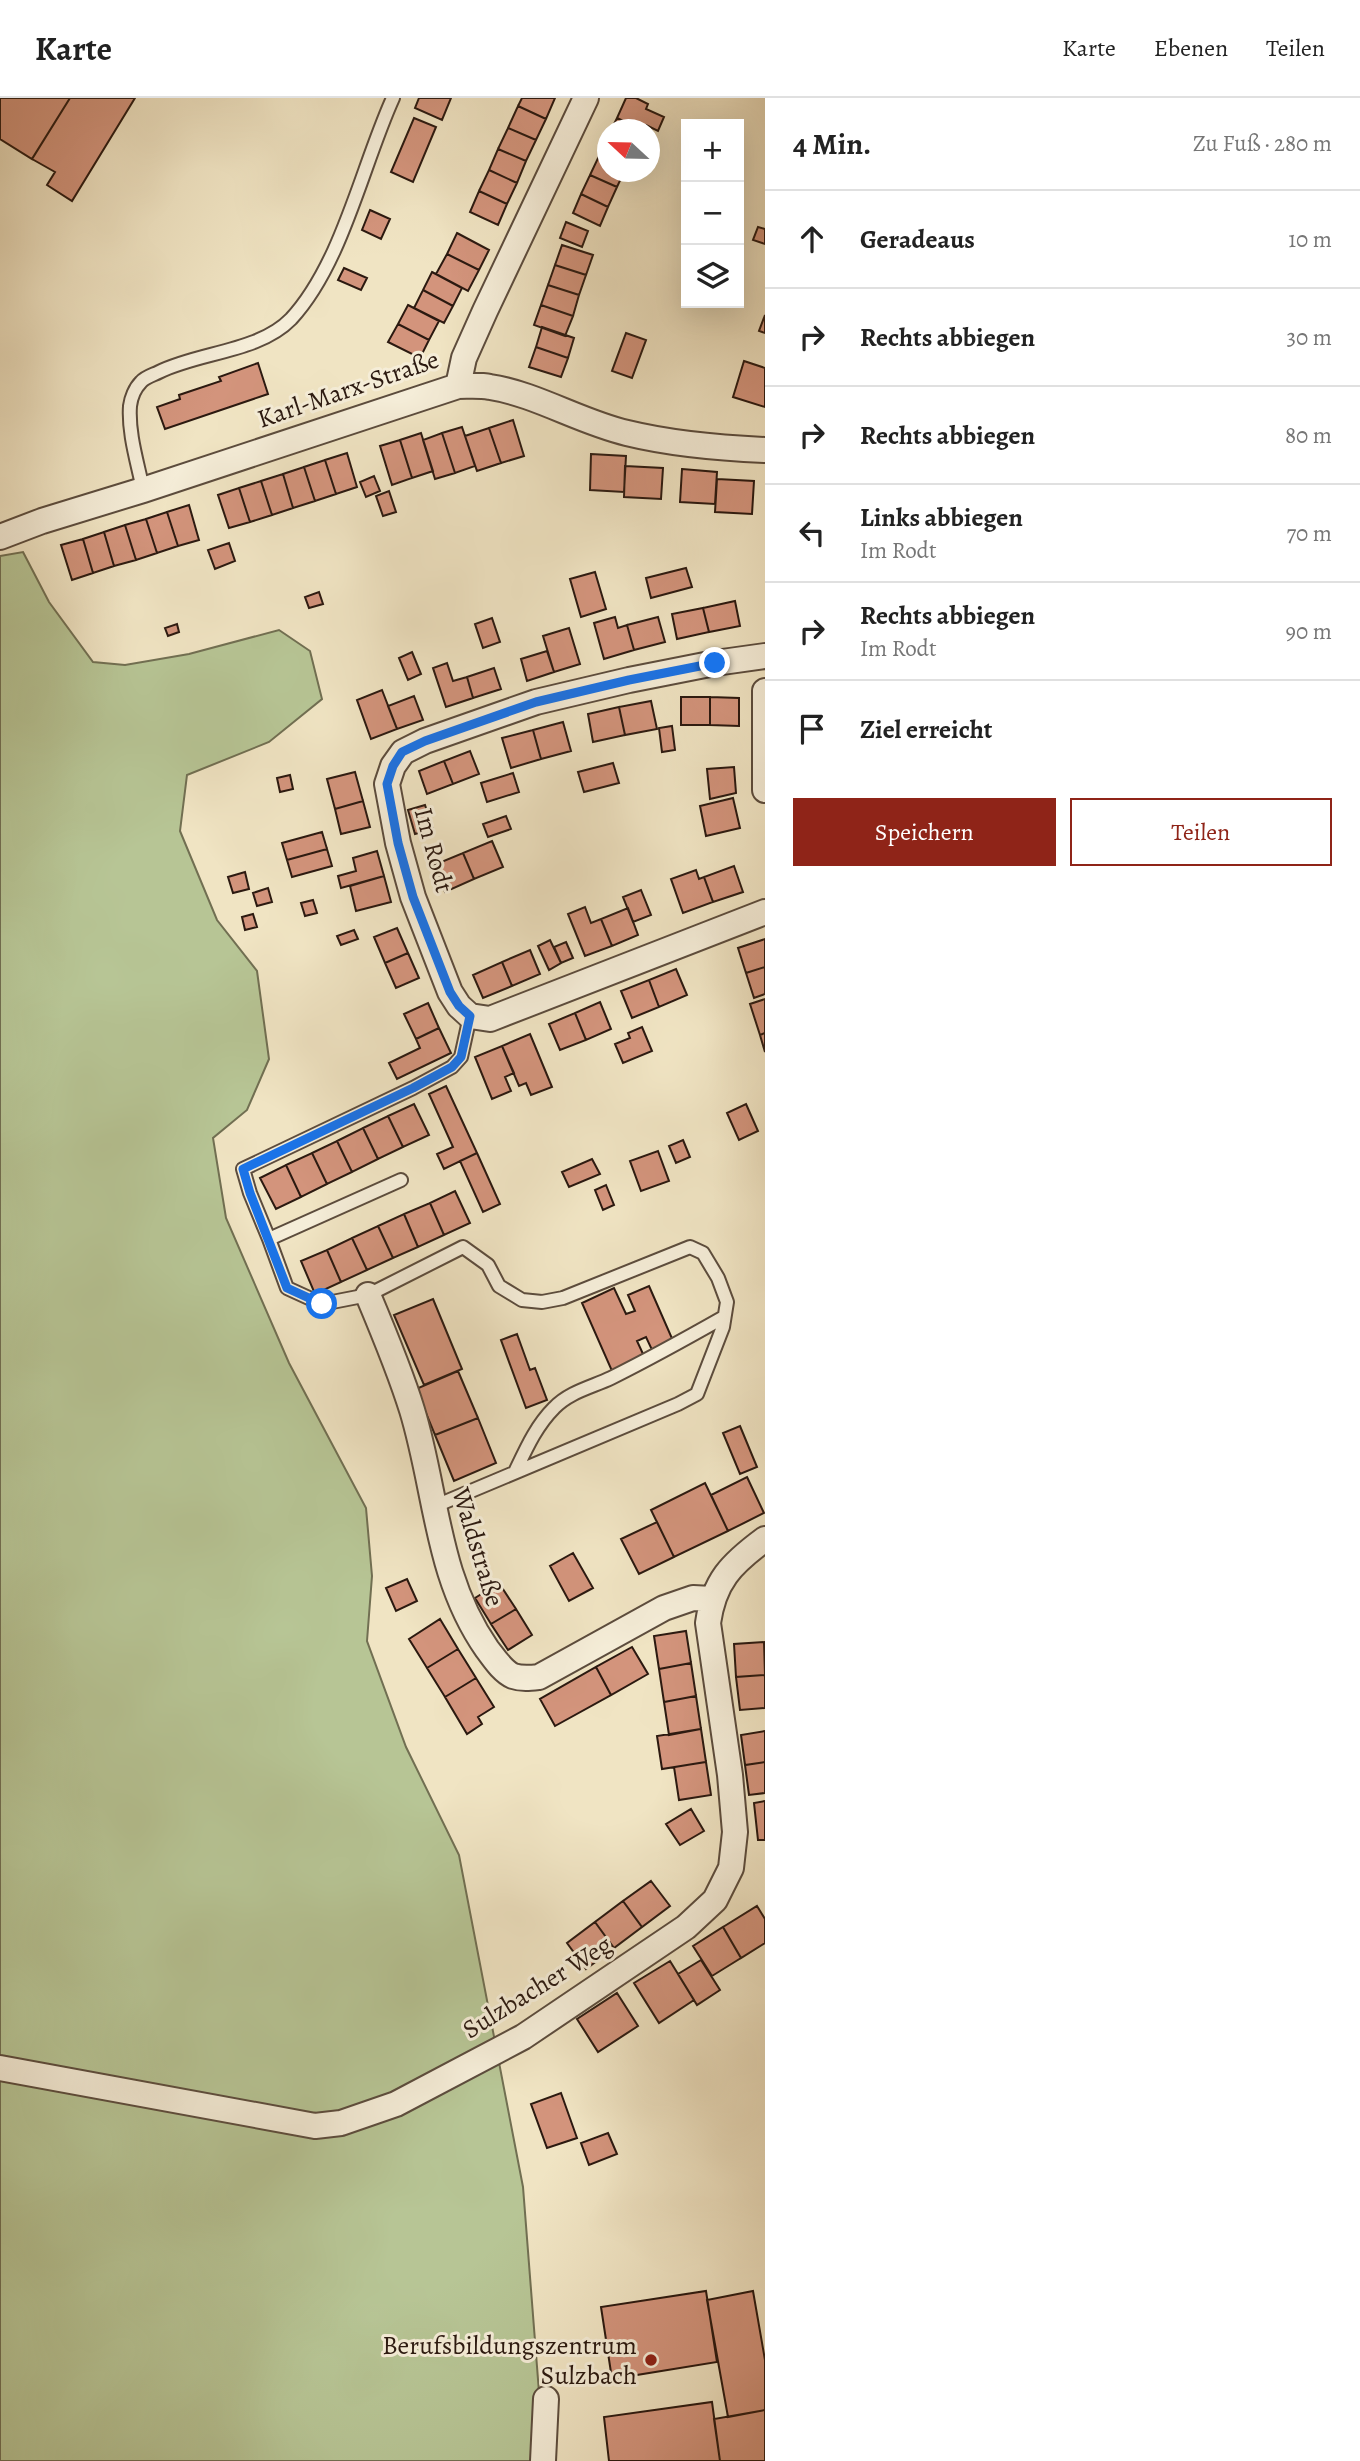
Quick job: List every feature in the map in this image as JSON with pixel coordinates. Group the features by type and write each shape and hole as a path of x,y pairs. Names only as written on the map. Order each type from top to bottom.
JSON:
{"street":[{"name":"Karl-Marx-Straße","path":"0,537 458,386 464,358 586,98"},
{"path":"458,386 488,386 514,392 572,416 626,433 714,447 765,450"},
{"name":"Im Rodt","path":"470,1016 450,992 413,897 398,843 387,784 393,766 402,752 425,741 536,702 641,677 765,656"},
{"path":"765,691 765,790"},
{"path":"470,1016 490,1019 765,912"},
{"name":"Waldstraße","path":"368,1295 412,1412 433,1507 457,1593 472,1628 496,1662 511,1675 524,1678 539,1676 664,1608 693,1598 712,1599"},
{"name":"Sulzbacher Weg","path":"0,2068 315,2126 341,2123 396,2104 523,2037 686,1927 715,1900 731,1868 735,1832 730,1775 708,1623 712,1599 723,1577 746,1553 765,1539"},
{"path":"543,2461 546,2399"}],"lane":[{"path":"143,490 132,432 130,405 134,393 142,381 167,368 264,338 290,320 318,281 333,250 393,98"},
{"path":"433,1507 697,1394 727,1302 718,1278 703,1253 690,1247 563,1298 542,1302 522,1300 499,1286 488,1265 463,1247 368,1295 322,1304 287,1288 243,1169 452,1067 461,1057 470,1016"},
{"path":"269,1239 401,1180"},
{"path":"515,1472 529,1442 556,1406 581,1390 676,1345 724,1317"}],"green space":[{"path":"23,552 49,602 93,662 125,665 189,654 279,630 310,651 322,699 269,742 187,775 180,831 217,920 257,971 269,1059 247,1110 213,1138 226,1218 289,1363 366,1508 372,1576 367,1641 406,1747 459,1855 523,2187 540,2405 535,2461 0,2461 0,556"}],"building":[{"path":"0,98 70,98 32,159 0,139"},
{"path":"70,98 135,98 72,201 47,185 55,172 32,159"},
{"path":"419,98 451,98 442,120 415,108"},
{"path":"522,98 555,98 546,119 518,106"},
{"path":"626,98 636,98 648,104 646,109 664,117 660,126 660,119 617,118"},
{"path":"518,106 546,119 536,140 508,128"},
{"path":"414,118 436,127 413,182 391,172"},
{"path":"508,128 536,140 526,161 498,149"},
{"path":"498,149 526,161 517,183 489,170"},
{"path":"597,160 597,178 590,175"},
{"path":"489,170 517,183 507,204 479,191"},
{"path":"590,175 597,178 597,182 606,182 617,187 608,207 581,194"},
{"path":"606,182 619,182 617,187"},
{"path":"479,191 507,204 498,225 470,212"},
{"path":"581,194 608,207 600,226 573,213"},
{"path":"370,210 390,219 381,239 362,230"},
{"path":"566,222 588,231 582,247 560,238"},
{"path":"758,227 765,229 765,244 753,240"},
{"path":"457,233 489,250 479,270 447,254"},
{"path":"562,245 593,255 586,275 555,265"},
{"path":"447,254 479,270 468,291 436,274"},
{"path":"555,265 586,275 579,295 548,285"},
{"path":"344,268 367,278 361,290 338,280"},
{"path":"432,272 462,288 453,306 423,290"},
{"path":"548,285 579,295 573,316 541,305"},
{"path":"423,290 453,306 444,323 414,308"},
{"path":"408,305 439,321 429,340 398,324"},
{"path":"541,305 573,316 565,336 534,325"},
{"path":"765,315 765,333 759,331"},
{"path":"398,324 429,340 420,358 388,342"},
{"path":"542,327 574,338 568,358 536,347"},
{"path":"626,333 646,340 632,378 612,371"},
{"path":"536,347 568,358 561,377 529,367"},
{"path":"744,361 765,368 765,407 733,397"},
{"path":"258,363 268,394 165,429 157,407 180,399 179,395 221,381 219,377"},
{"path":"513,420 524,456 501,463 489,428"},
{"path":"462,427 475,466 455,473 442,433"},
{"path":"489,428 501,463 477,471 465,436"},
{"path":"421,433 433,471 412,478 400,440"},
{"path":"442,433 455,473 435,479 423,440"},
{"path":"400,440 412,478 392,485 380,446"},
{"path":"347,453 357,487 336,494 325,460"},
{"path":"591,454 626,456 624,492 590,490"},
{"path":"325,460 336,494 315,501 304,467"},
{"path":"625,466 663,468 661,499 624,497"},
{"path":"304,467 315,501 293,508 283,474"},
{"path":"682,469 717,472 715,504 680,502"},
{"path":"283,474 293,508 272,515 261,481"},
{"path":"374,476 380,491 366,497 360,482"},
{"path":"717,479 754,481 752,514 715,512"},
{"path":"261,481 272,515 250,522 239,488"},
{"path":"239,488 250,522 229,528 218,495"},
{"path":"389,491 396,512 383,516 376,496"},
{"path":"189,505 199,540 178,546 167,512"},
{"path":"167,512 178,546 157,553 146,519"},
{"path":"146,519 157,553 136,560 125,525"},
{"path":"125,525 136,560 114,566 104,532"},
{"path":"104,532 114,566 93,573 83,539"},
{"path":"83,539 93,573 72,580 61,545"},
{"path":"229,543 235,561 215,569 208,550"},
{"path":"686,568 692,587 651,598 646,578"},
{"path":"595,572 606,609 581,617 570,579"},
{"path":"319,592 323,604 309,608 305,597"},
{"path":"735,601 740,626 709,632 703,608"},
{"path":"703,608 709,632 677,639 672,614"},
{"path":"615,617 618,628 627,625 634,650 604,659 594,623"},
{"path":"658,617 665,642 634,650 627,625"},
{"path":"492,618 500,642 483,648 475,624"},
{"path":"177,624 179,632 168,636 165,628"},
{"path":"569,628 580,664 554,672 543,636"},
{"path":"547,651 554,672 527,681 521,659"},
{"path":"412,652 421,674 408,680 399,658"},
{"path":"447,663 453,681 467,677 473,698 446,707 433,668"},
{"path":"494,668 501,689 473,698 467,677"},
{"path":"382,690 397,729 371,739 357,700"},
{"path":"414,696 423,720 397,729 388,706"},
{"path":"681,697 710,697 710,725 681,725"},
{"path":"710,697 739,698 739,726 710,725"},
{"path":"651,701 657,729 625,735 619,707"},
{"path":"619,707 625,735 593,742 588,714"},
{"path":"563,722 571,751 541,759 533,730"},
{"path":"672,726 675,750 662,752 659,728"},
{"path":"533,730 541,759 511,768 502,738"},
{"path":"470,751 479,774 453,784 444,761"},
{"path":"444,761 453,784 427,794 419,771"},
{"path":"613,763 619,783 584,792 578,772"},
{"path":"734,767 736,793 710,799 707,769"},
{"path":"355,772 363,801 335,809 327,779"},
{"path":"513,773 519,792 487,802 481,783"},
{"path":"290,775 293,789 280,792 277,778"},
{"path":"733,798 740,828 706,836 700,806"},
{"path":"363,801 370,827 341,834 335,809"},
{"path":"425,805 433,829 415,834 408,810"},
{"path":"506,816 511,829 488,837 483,824"},
{"path":"322,832 327,849 287,860 282,843"},
{"path":"492,841 503,867 474,879 463,853"},
{"path":"327,849 332,866 292,877 287,860"},
{"path":"377,851 384,876 341,888 338,876 356,871 353,858"},
{"path":"463,853 474,879 445,892 434,865"},
{"path":"734,866 743,892 713,902 704,877"},
{"path":"696,870 699,879 704,877 713,902 683,913 671,879"},
{"path":"245,872 249,889 233,893 228,877"},
{"path":"384,876 391,902 356,911 350,886"},
{"path":"268,888 272,902 257,906 253,893"},
{"path":"641,890 651,915 633,922 623,897"},
{"path":"313,900 317,913 305,916 301,903"},
{"path":"585,907 591,923 601,919 612,946 585,956 568,914"},
{"path":"628,908 638,935 612,946 601,919"},
{"path":"253,914 257,927 245,930 242,917"},
{"path":"397,928 408,953 385,963 374,937"},
{"path":"354,930 358,939 341,945 337,936"},
{"path":"765,939 765,967 746,973 738,948"},
{"path":"550,940 561,963 549,970 538,946"},
{"path":"566,942 573,958 561,963 554,947"},
{"path":"530,950 540,974 512,986 502,962"},
{"path":"408,953 419,978 396,988 385,963"},
{"path":"502,962 512,986 483,998 473,975"},
{"path":"765,967 765,994 754,998 746,973"},
{"path":"676,969 687,995 659,1007 649,980"},
{"path":"649,980 659,1007 632,1018 621,991"},
{"path":"765,999 765,1033 760,1035 750,1004"},
{"path":"600,1002 611,1029 586,1040 575,1013"},
{"path":"428,1003 439,1028 416,1039 404,1014"},
{"path":"575,1013 586,1040 560,1050 549,1024"},
{"path":"642,1027 652,1051 623,1063 615,1044 630,1038 628,1033"},
{"path":"439,1028 451,1053 397,1079 389,1063 420,1048 416,1039"},
{"path":"765,1033 765,1052 760,1035"},
{"path":"530,1034 552,1087 531,1095 526,1083 519,1086 502,1046"},
{"path":"502,1046 514,1073 505,1077 511,1091 492,1099 475,1057"},
{"path":"446,1086 477,1153 444,1169 437,1154 453,1147 429,1094"},
{"path":"414,1104 429,1135 403,1147 388,1116"},
{"path":"746,1104 758,1131 739,1140 727,1113"},
{"path":"388,1116 403,1147 378,1159 363,1128"},
{"path":"363,1128 378,1159 352,1172 337,1141"},
{"path":"683,1140 690,1157 676,1163 669,1146"},
{"path":"337,1141 352,1172 327,1184 312,1153"},
{"path":"658,1151 669,1181 641,1191 630,1161"},
{"path":"312,1153 327,1184 301,1197 286,1165"},
{"path":"477,1153 500,1204 483,1212 460,1161"},
{"path":"592,1159 600,1174 569,1187 562,1172"},
{"path":"286,1165 301,1197 276,1209 260,1178"},
{"path":"606,1185 614,1205 603,1210 595,1190"},
{"path":"455,1191 470,1223 444,1235 430,1203"},
{"path":"430,1203 444,1235 418,1247 404,1214"},
{"path":"404,1214 418,1247 393,1258 378,1226"},
{"path":"378,1226 393,1258 367,1270 352,1238"},
{"path":"352,1238 367,1270 341,1282 327,1250"},
{"path":"327,1250 341,1282 315,1294 301,1261"},
{"path":"649,1286 674,1343 653,1352 646,1337 637,1341 644,1356 612,1371 582,1303 614,1288 626,1314 635,1311 628,1295"},
{"path":"433,1299 462,1369 424,1385 394,1315"},
{"path":"517,1334 530,1370 535,1368 547,1400 526,1408 501,1340"},
{"path":"458,1371 478,1418 435,1435 416,1389"},
{"path":"478,1418 496,1463 454,1481 435,1435"},
{"path":"740,1426 757,1467 740,1474 723,1433"},
{"path":"747,1477 764,1513 728,1531 711,1495"},
{"path":"705,1483 728,1531 674,1557 651,1510"},
{"path":"657,1522 674,1557 639,1574 621,1539"},
{"path":"573,1553 593,1588 569,1601 550,1566"},
{"path":"407,1579 417,1601 396,1611 386,1588"},
{"path":"499,1583 516,1609 491,1624 475,1598"},
{"path":"516,1609 532,1635 508,1650 491,1624"},
{"path":"440,1619 458,1649 427,1668 409,1639"},
{"path":"686,1631 691,1663 659,1669 654,1636"},
{"path":"764,1642 765,1675 736,1677 734,1644"},
{"path":"632,1647 648,1674 611,1695 596,1667"},
{"path":"458,1649 476,1678 445,1697 427,1668"},
{"path":"691,1663 696,1696 664,1702 659,1669"},
{"path":"596,1667 611,1695 555,1726 540,1699"},
{"path":"765,1675 765,1708 740,1710 736,1677"},
{"path":"476,1678 494,1707 478,1717 482,1724 467,1734 445,1697"},
{"path":"696,1696 701,1729 669,1735 664,1702"},
{"path":"701,1729 706,1762 662,1769 657,1736"},
{"path":"765,1731 765,1762 745,1765 741,1735"},
{"path":"706,1762 711,1795 679,1800 674,1767"},
{"path":"765,1762 765,1793 749,1795 745,1765"},
{"path":"765,1801 765,1840 758,1840 754,1803"},
{"path":"691,1809 704,1831 680,1845 666,1824"},
{"path":"651,1881 670,1906 642,1927 623,1901"},
{"path":"623,1901 642,1927 614,1948 595,1922"},
{"path":"757,1906 765,1919 765,1943 741,1958 723,1927"},
{"path":"595,1922 614,1948 586,1969 567,1943"},
{"path":"723,1927 741,1958 712,1976 693,1946"},
{"path":"701,1960 720,1990 697,2005 678,1974"},
{"path":"670,1961 694,2000 659,2023 634,1983"},
{"path":"617,1993 638,2026 598,2052 577,2019"},
{"path":"561,2093 577,2138 547,2148 531,2104"},
{"path":"608,2133 617,2154 589,2165 581,2143"},
{"path":"706,2291 717,2362 612,2379 601,2307"},
{"path":"753,2291 765,2360 765,2410 728,2417 707,2300"},
{"path":"712,2402 720,2461 609,2461 604,2417"},
{"path":"765,2410 765,2461 720,2461 714,2419"}],"place":[{"name":"Berufsbildungszentrum Sulzbach","path":"651,2360"}],"route":[{"path":"322,1304 287,1288 243,1169 452,1067 461,1057 470,1016 450,992 413,897 398,843 387,784 393,766 402,752 425,741 536,702 715,663"}]}
